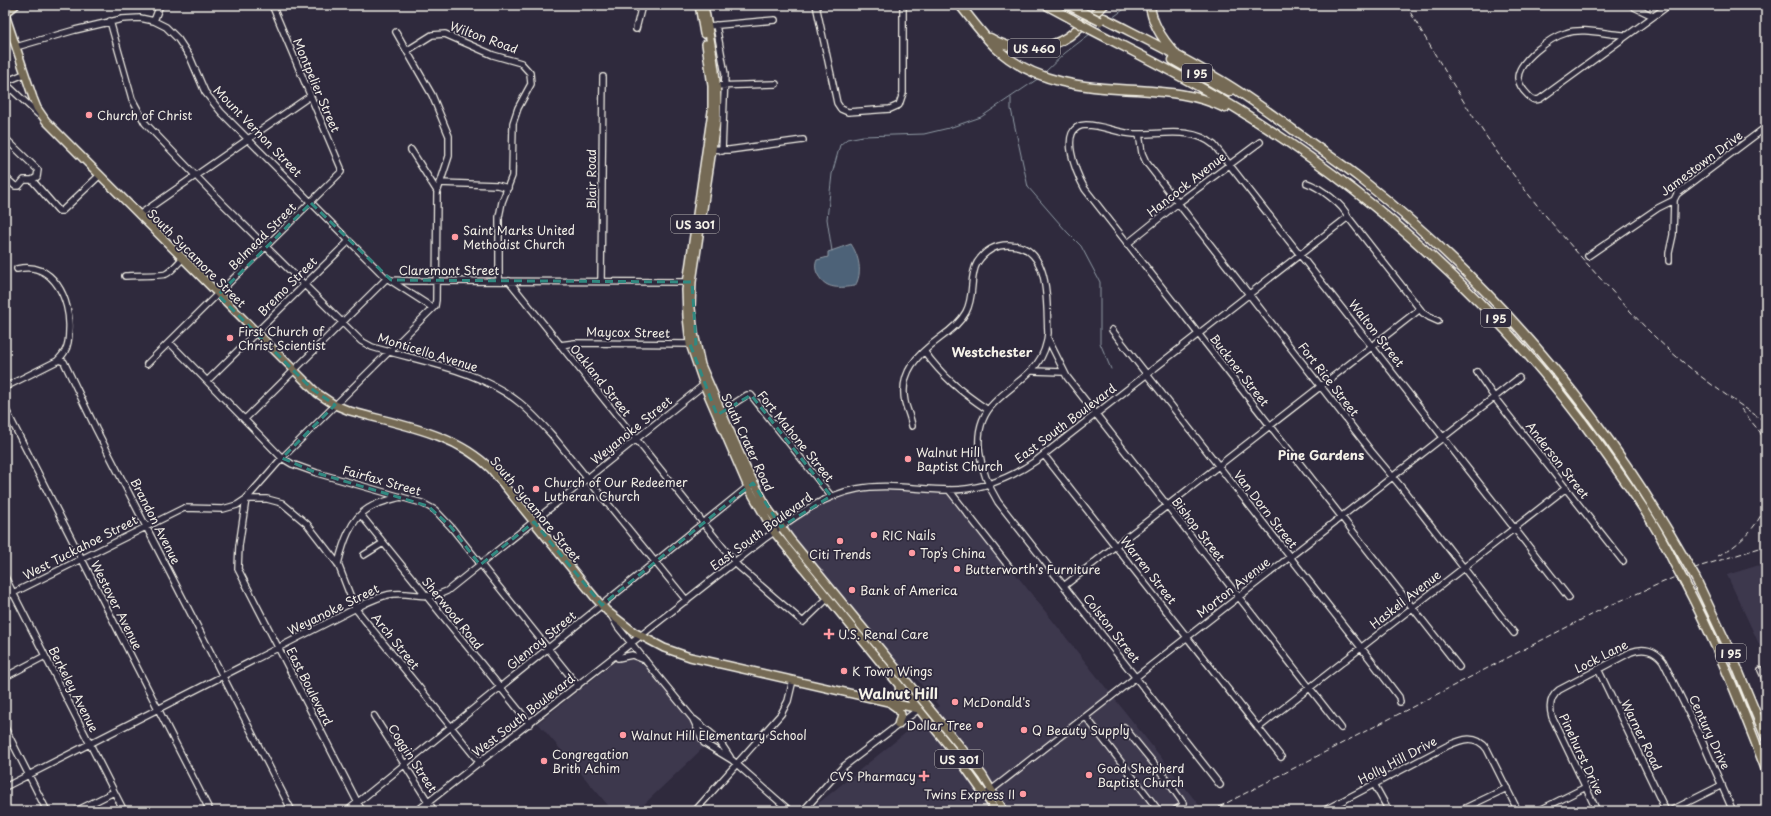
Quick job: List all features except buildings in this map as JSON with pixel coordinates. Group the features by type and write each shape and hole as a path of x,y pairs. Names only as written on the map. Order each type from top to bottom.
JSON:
{"highway":[{"path":"5,14 15,5"},
{"name":"US 460","path":"960,5 980,30 992,39 1007,45 1022,48 1037,48 1055,43 1069,36 1104,5"},
{"name":"I 95","path":"1046,5 1205,90 1262,126 1376,207 1441,264 1499,322 1549,379 1595,439 1637,500 1674,563 1702,617 1727,671 1766,770"},
{"path":"1069,5 1086,11 1180,57 1228,85 1292,129"},
{"path":"1080,5 1086,11"},
{"path":"1150,5 1158,31 1180,57"},
{"name":"I 95","path":"1102,20 1204,77 1292,129 1327,154 1373,189 1434,242 1506,313 1550,363 1594,418 1649,499 1696,580 1731,653 1766,738"},
{"path":"980,30 995,46 1013,61 1059,82 1082,87 1159,91 1193,96 1218,104 1262,126"}],"main road":[{"name":"South Crater Road","path":"690,282 717,111 708,26 701,5"},
{"name":"South Crater Road","path":"701,5 707,49 715,86 690,282 687,317 693,344 706,383 751,485 774,532 827,599 957,756 996,811"},
{"name":"South Sycamore Street","path":"5,14 24,74 37,108 46,121 312,389 335,405 350,411 445,439 462,446 477,456 491,469 610,614 642,636 664,648 690,657 886,700 919,709"},
{"name":"South Crater Road","path":"751,485 781,527 968,755 992,790 1004,811"},
{"path":"886,700 898,697 900,692 899,685"},
{"path":"886,700 900,712 901,718 898,725"},
{"path":"919,709 926,704"}],"street":[{"path":"154,21 160,5"},
{"name":"Montpelier Street","path":"272,5 341,168 340,174"},
{"path":"636,29 642,5"},
{"path":"816,5 837,103 841,109 854,113 897,107 903,98 903,5"},
{"path":"1632,5 1653,16"},
{"path":"1627,35 1606,35 1577,31 1560,35 1526,60 1519,74 1519,82 1530,98 1534,100 1540,99 1669,5"},
{"name":"Mount Vernon Street","path":"16,48 75,30 110,21 131,18 154,21 166,27 178,39 190,57 208,97 387,278 433,308"},
{"path":"708,26 775,20"},
{"name":"Monticello Avenue","path":"110,21 127,85 136,109 152,131 342,323 361,341 372,347 472,376 505,392 519,402 540,422 686,601"},
{"path":"716,25 723,61 725,85 722,151"},
{"path":"396,32 408,50 432,95 448,130 450,142 449,156 437,190 436,302 433,308"},
{"name":"Wilton Road","path":"408,50 432,35 445,34 493,55 517,61 528,69 531,76 531,84 515,116 512,130 513,170 502,202 499,216 498,281"},
{"path":"24,74 5,82 46,121"},
{"name":"Blair Road","path":"602,282 603,77"},
{"path":"715,86 776,84"},
{"path":"139,215 310,96"},
{"name":"Buckner Street","path":"1139,134 1084,125 1074,130 1070,139 1070,146 1082,183 1127,244 1459,667"},
{"name":"Jamestown Drive","path":"1588,256 1658,208 1674,200 1677,194 1766,127"},
{"name":"Walton Street","path":"1139,134 1184,133 1198,135 1214,145 1230,163 1569,598"},
{"name":"Fort Rice Street","path":"1139,134 1144,158 1249,295 1393,476 1514,633"},
{"path":"5,138 38,170 38,175 32,180 24,180 19,186 15,186 5,177"},
{"path":"712,149 722,151 803,140"},
{"name":"Hancock Avenue","path":"1127,244 1230,163 1260,142"},
{"path":"411,150 437,190"},
{"name":"Belmead Street","path":"147,364 340,174"},
{"path":"32,180 59,211 62,212 100,175"},
{"path":"439,183 497,185 508,188"},
{"path":"1307,183 1313,185 1344,208 1348,217 1420,308 1429,317 1438,321"},
{"path":"1669,261 1669,253 1674,235 1674,200"},
{"name":"East South Boulevard","path":"642,636 774,532 815,504 831,496 857,489 876,487 949,490 989,484 1017,472 1044,455 1348,217"},
{"name":"Bremo Street","path":"207,381 349,241"},
{"path":"912,426 905,402 905,382 912,363 924,350 958,323 966,312 972,298 974,271 978,262 985,254 1000,246 1013,245 1026,249 1037,260 1044,276 1048,338 1044,354 1033,370 1004,394 988,410 969,398 951,383 938,370 924,350"},
{"path":"126,276 144,274 162,275 168,273 182,259"},
{"path":"5,387 57,361 66,351 69,337 67,308 62,292 54,280 43,271 27,266 17,269"},
{"name":"Claremont Street","path":"245,419 387,278 391,280 436,281 690,282"},
{"name":"Oakland Street","path":"509,281 735,562 803,622 827,599"},
{"name":"West Tuckahoe Street","path":"5,597 146,525 184,508 223,509 237,505 246,499 282,458 433,308"},
{"path":"1064,586 1420,308"},
{"name":"Van Dorn Street","path":"1112,330 1399,697 1400,702"},
{"name":"Bishop Street","path":"1048,338 1063,372 1341,728"},
{"name":"Fairfax Street","path":"170,343 282,458 296,466 401,496 422,503 435,510 578,686"},
{"name":"Maycox Street","path":"560,345 575,343 693,344"},
{"name":"Brandon Avenue","path":"57,361 61,360 64,362 96,429 292,811"},
{"path":"1033,370 1063,372"},
{"name":"Anderson Street","path":"1477,372 1494,397 1623,560"},
{"name":"Morton Avenue","path":"985,795 1519,378"},
{"name":"Weyanoke Street","path":"5,787 278,647 384,595 435,596 447,591 706,383"},
{"name":"Fort Mahone Street","path":"719,414 748,394 752,396 831,496"},
{"name":"Westover Avenue","path":"5,408 210,811"},
{"name":"Colston Street","path":"988,410 980,428 979,443 982,462 989,484 998,502 1220,785"},
{"name":"Warren Street","path":"1044,455 1281,757"},
{"name":"Glenroy Street","path":"347,811 751,485"},
{"name":"Haskell Avenue","path":"1258,728 1566,488"},
{"path":"949,490 1010,568"},
{"path":"338,564 349,532 361,515 375,505 401,496"},
{"name":"Arch Street","path":"246,499 267,499 282,503 289,507 315,533 338,564 355,608 480,763"},
{"name":"East Boulevard","path":"246,499 239,546 238,569 362,811"},
{"name":"Sherwood Road","path":"361,515 499,688 530,724"},
{"path":"364,555 383,542"},
{"name":"Berkeley Avenue","path":"5,577 124,811"},
{"name":"South Sycamore Street","path":"610,614 618,627 693,719"},
{"name":"West South Boulevard","path":"417,811 642,636"},
{"name":"Lock Lane","path":"1550,705 1553,695 1559,690 1638,650 1648,650 1657,654 1666,665"},
{"path":"612,660 627,655 635,656 646,661"},
{"path":"5,677 45,656"},
{"name":"Century Drive","path":"1666,665 1732,809"},
{"name":"Warner Road","path":"1598,669 1666,811"},
{"path":"1761,670 1766,681"},
{"path":"695,811 784,710 788,701 793,680"},
{"name":"Pinehurst Drive","path":"1550,705 1552,717 1597,811"},
{"path":"803,811 843,767 919,709"},
{"name":"Coggin Street","path":"374,716 434,811"},
{"path":"1086,716 1159,811"},
{"path":"693,719 704,743 732,760 790,811"},
{"path":"693,719 718,739 732,760"},
{"path":"1124,727 1164,776 1183,803 1182,806 1174,811"},
{"path":"5,728 47,811"},
{"name":"Holly Hill Drive","path":"1323,811 1462,740 1472,739 1483,744 1490,753 1507,788"},
{"path":"1374,784 1389,811"},
{"path":"1670,811 1722,785"},
{"path":"1538,811 1586,787"},
{"path":"1459,811 1507,788 1518,811"},
{"path":"76,811 114,792"}],"highlighted area":[{"path":"311,203 391,280 692,282 696,344 690,344 717,415 751,395 831,496 781,527 753,483 602,605 534,522 480,565 451,527 428,506 317,473 282,458 335,405 312,389 218,295"}],"shaded area":[{"path":"866,487 949,490 1202,809 1199,811 817,811 815,806 939,706 906,666 899,671 781,527 815,504"},
{"path":"1766,563 1766,659 1727,575"},
{"name":"Walnut Hill Elementary School","path":"627,658 634,658 644,662 692,721 703,748 637,811 613,811 538,723 615,662"}],"water":[{"path":"851,244 858,259 859,265 859,276 855,286 829,286 821,280 816,271 817,260 828,257 828,252"}],"waterway":[{"path":"1112,18 1130,5"},
{"path":"1044,73 1065,53 1090,34"},
{"path":"832,251 827,219 832,174 840,145 847,139 863,136 924,134 949,128 981,117 1039,78"},
{"path":"1011,98 1011,109 1028,187 1081,246 1100,282 1100,343 1111,369"}],"railway":[{"path":"1406,5 1461,98 1497,152 1533,200 1571,246 1664,346 1706,380 1766,422"},
{"path":"1741,409 1760,432 1766,446"},
{"path":"1717,556 1733,547 1747,535 1763,512 1766,503"},
{"path":"1211,811 1604,608 1698,567 1766,546"}],"place":[{"name":"Church of Christ","path":"89,115"},
{"name":"Saint Marks United Methodist Church","path":"455,237"},
{"name":"First Church of Christ Scientist","path":"230,338"},
{"name":"Walnut Hill Baptist Church","path":"908,459"},
{"name":"Church of Our Redeemer Lutheran Church","path":"536,489"},
{"name":"RIC Nails","path":"874,535"},
{"name":"Citi Trends","path":"840,541"},
{"name":"Top’s China","path":"912,553"},
{"name":"Butterworth's Furniture","path":"957,569"},
{"name":"Bank of America","path":"852,590"},
{"name":"U.S. Renal Care","path":"829,634"},
{"name":"K Town Wings","path":"844,671"},
{"name":"McDonald's","path":"955,702"},
{"name":"Dollar Tree","path":"980,725"},
{"name":"Q Beauty Supply","path":"1024,730"},
{"name":"Walnut Hill Elementary School","path":"623,735"},
{"name":"Congregation Brith Achim","path":"544,761"},
{"name":"Good Shepherd Baptist Church","path":"1089,775"},
{"name":"CVS Pharmacy","path":"924,776"},
{"name":"Twins Express II","path":"1023,794"}],"district":[{"name":"Westchester","path":"992,351"},
{"name":"Pine Gardens","path":"1321,454"},
{"name":"Walnut Hill","path":"898,693"}]}
